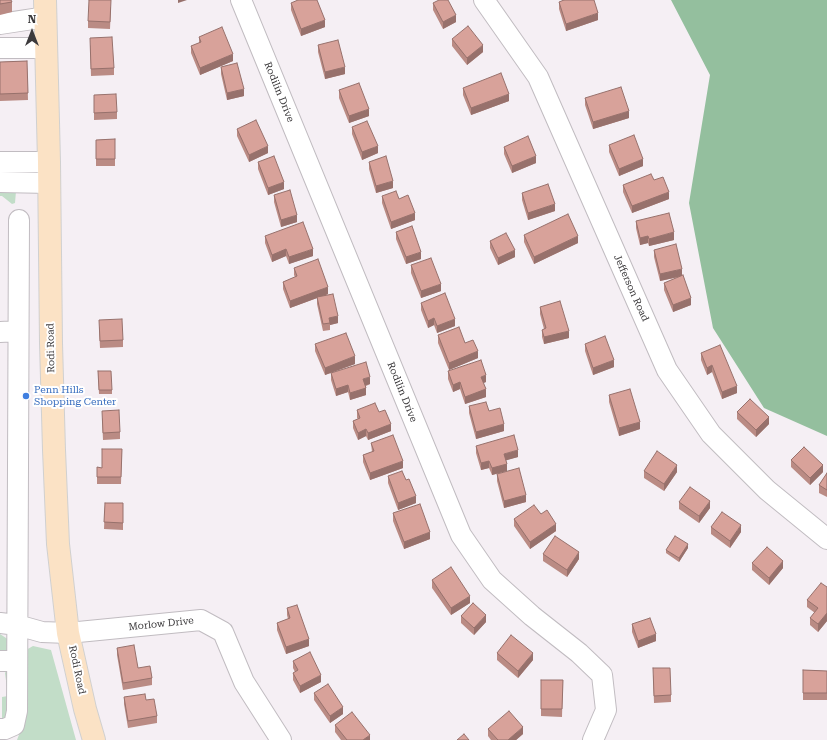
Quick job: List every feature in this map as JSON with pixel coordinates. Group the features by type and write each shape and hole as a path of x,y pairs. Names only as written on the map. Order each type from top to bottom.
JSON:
{"main road":[{"name":"Rodi Road","path":"46,8 51,343 58,544 68,633 85,709 94,740"}],"street":[{"name":"Rodilin Drive","path":"241,0 461,536 492,580 532,616 579,653 602,675 606,710 593,740"},
{"name":"Jefferson Road","path":"484,0 538,77 667,370 711,434 767,490 827,539"},
{"path":"0,24 46,8"},
{"path":"0,48 47,48"},
{"path":"0,162 49,172"},
{"path":"0,182 49,172"},
{"path":"0,729 5,729 14,725 17,711 8,661 9,332 19,220"},
{"name":"Morlow Drive","path":"8,624 42,632 68,633 201,620 223,632 244,682 281,740"}],"green space":[{"path":"671,0 827,0 827,436 764,408 713,328 689,203 710,75"},
{"path":"0,191 16,191 15,203 12,204 0,196"},
{"path":"0,634 12,642 10,650 0,650"},
{"path":"33,646 51,650 76,740 17,740 20,732 26,650"},
{"path":"8,670 11,715 0,721 0,718 2,718 2,697 8,696 5,673"}],"building":[{"path":"0,0 11,0 12,2 0,4"},
{"path":"89,0 111,0 110,22 88,21"},
{"path":"298,0 317,0 325,20 301,29 291,3"},
{"path":"439,0 448,0 456,15 443,22 433,3"},
{"path":"564,0 594,0 598,13 566,24 559,2"},
{"path":"468,26 483,45 467,58 452,39"},
{"path":"222,27 233,54 200,68 191,46 201,42 199,37"},
{"path":"112,37 114,68 91,69 90,38"},
{"path":"338,40 345,67 325,72 318,45"},
{"path":"27,61 28,93 0,94 0,62"},
{"path":"237,63 244,89 227,93 221,67"},
{"path":"501,73 509,94 471,108 463,88"},
{"path":"359,83 369,109 349,116 339,90"},
{"path":"621,87 629,111 593,122 585,98"},
{"path":"116,94 117,112 94,113 94,95"},
{"path":"256,120 268,146 249,155 237,129"},
{"path":"367,121 378,146 362,152 352,127"},
{"path":"634,135 643,159 619,169 609,145"},
{"path":"528,136 536,156 512,166 504,147"},
{"path":"115,139 115,159 96,159 96,140"},
{"path":"274,156 284,182 268,188 258,162"},
{"path":"386,156 393,181 376,186 369,162"},
{"path":"651,174 654,180 663,177 669,192 632,206 623,185"},
{"path":"548,184 555,204 528,213 522,193"},
{"path":"290,190 297,215 281,220 274,195"},
{"path":"396,191 399,199 408,195 415,213 391,222 382,196"},
{"path":"669,213 674,232 649,239 648,236 640,238 636,221"},
{"path":"568,214 578,236 534,257 524,235"},
{"path":"303,222 313,249 289,257 286,249 272,255 265,236"},
{"path":"412,226 421,252 406,257 396,232"},
{"path":"506,233 515,250 498,258 490,241"},
{"path":"676,244 682,269 660,274 654,250"},
{"path":"431,258 441,284 421,291 411,265"},
{"path":"318,259 328,287 290,301 283,282 297,276 294,268"},
{"path":"683,275 691,298 673,305 664,283"},
{"path":"445,293 455,319 437,326 434,318 428,321 421,303"},
{"path":"333,294 338,316 329,318 330,323 323,324 317,297"},
{"path":"560,301 569,331 544,337 542,330 546,328 540,307"},
{"path":"122,319 123,340 100,341 99,320"},
{"path":"459,327 465,343 473,340 478,351 449,363 438,335"},
{"path":"346,333 355,356 325,368 315,344"},
{"path":"605,336 614,360 593,368 585,344"},
{"path":"720,345 737,386 722,392 712,365 707,368 701,353"},
{"path":"481,360 486,375 481,377 486,389 465,397 460,382 453,385 448,371"},
{"path":"366,362 370,377 363,379 366,388 350,393 348,385 336,389 331,373"},
{"path":"98,371 111,371 112,390 99,390"},
{"path":"630,389 640,422 619,428 609,395"},
{"path":"750,399 769,417 756,430 737,412"},
{"path":"486,402 489,411 500,408 504,424 476,432 469,406"},
{"path":"375,403 379,412 385,410 391,424 368,433 366,429 358,433 353,421 360,418 357,410"},
{"path":"119,410 120,432 103,433 102,411"},
{"path":"393,435 403,461 370,473 363,455 374,451 371,443"},
{"path":"514,435 518,450 504,454 507,464 492,468 489,461 481,463 476,446"},
{"path":"804,447 823,465 810,478 791,460"},
{"path":"102,449 122,449 121,477 97,477 97,467 102,468"},
{"path":"657,451 677,465 664,484 644,471"},
{"path":"519,468 526,495 504,501 497,474"},
{"path":"402,471 406,480 409,479 416,496 398,503 388,476"},
{"path":"827,473 827,490 819,485"},
{"path":"690,487 710,501 699,516 679,502"},
{"path":"105,503 123,503 123,523 104,522"},
{"path":"420,504 430,532 404,542 393,513"},
{"path":"534,505 541,514 547,510 556,524 530,542 514,519"},
{"path":"722,512 741,525 730,541 711,527"},
{"path":"555,536 579,552 567,570 543,554"},
{"path":"675,536 688,544 679,558 666,550"},
{"path":"767,547 783,561 769,578 752,563"},
{"path":"451,567 470,596 451,608 432,580"},
{"path":"821,583 827,587 827,613 818,624 810,618 818,608 807,600"},
{"path":"473,603 486,615 474,628 461,616"},
{"path":"297,605 309,639 286,647 277,623 290,618 287,608"},
{"path":"650,618 656,634 638,641 632,624"},
{"path":"511,635 533,653 518,671 497,653"},
{"path":"134,645 138,668 150,666 152,678 123,683 117,648"},
{"path":"310,652 321,675 300,686 293,673 298,670 293,661"},
{"path":"653,668 670,668 671,695 654,696"},
{"path":"803,670 827,671 827,693 803,693"},
{"path":"541,680 563,680 562,709 541,709"},
{"path":"328,684 343,707 330,716 314,693"},
{"path":"145,694 146,700 154,699 157,716 128,721 124,697"},
{"path":"509,711 523,727 508,740 498,740 488,729"},
{"path":"352,712 370,735 363,740 347,740 335,725"},
{"path":"464,734 469,740 457,740"}],"place":[{"name":"Penn Hills Shopping Center","path":"26,396"}]}
